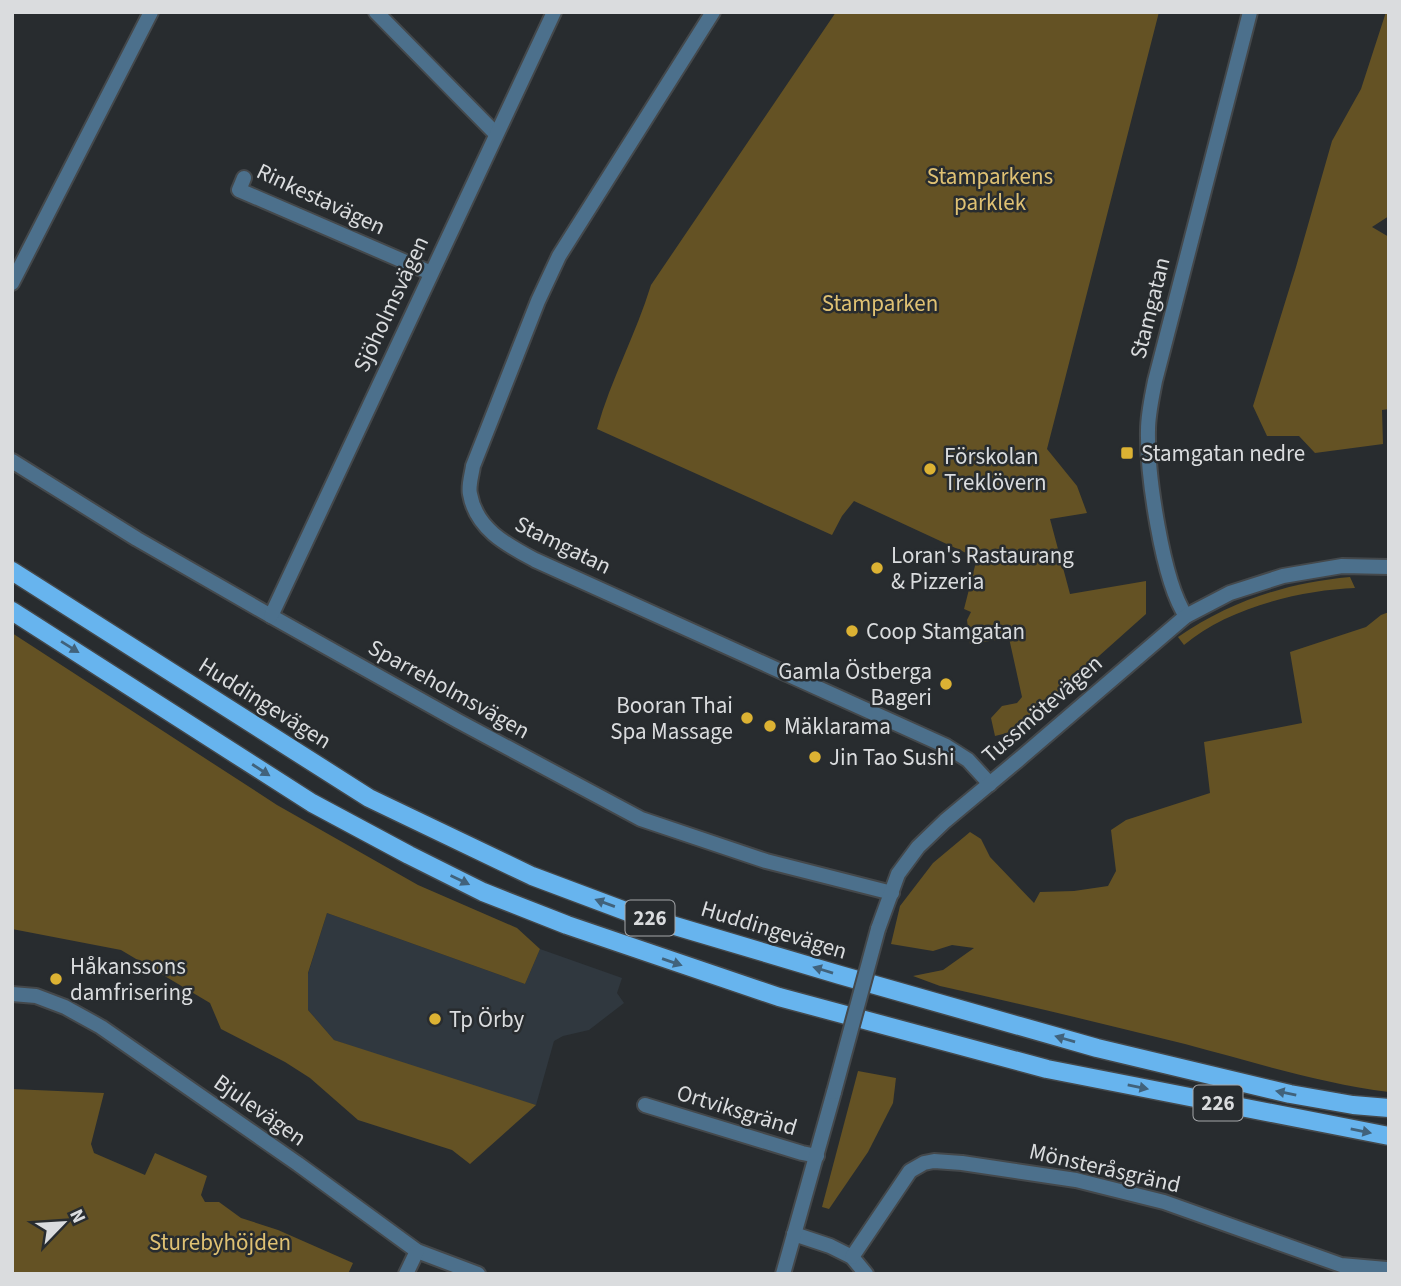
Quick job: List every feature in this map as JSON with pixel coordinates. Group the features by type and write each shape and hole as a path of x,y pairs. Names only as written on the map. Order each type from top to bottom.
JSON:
{"main road":[{"name":"Huddingevägen","path":"12,571 369,798 532,876 628,912 1097,1048 1290,1094 1389,1108"},
{"name":"226","path":"12,611 312,803 471,886 567,925 779,997 1046,1069 1389,1136"}],"street":[{"path":"12,283 151,12"},
{"path":"376,12 496,134"},
{"name":"Sjöholmsvägen","path":"271,616 554,12"},
{"name":"Stamgatan","path":"713,12 559,256 538,301 473,466 469,493 481,522 500,541 535,560 946,746 968,760 990,784"},
{"name":"Stamgatan","path":"1186,616 1177,603 1166,569 1150,474 1148,429 1155,381 1250,12"},
{"name":"Rinkestavägen","path":"244,178 239,190 432,272"},
{"name":"Sparreholmsvägen","path":"12,461 137,539 271,616 469,727 642,819 766,861 892,893"},
{"name":"Tussmötevägen","path":"783,1274 878,929 898,874 918,847 1186,616 1230,593 1283,576 1342,566 1389,567"},
{"name":"Bjulevägen","path":"12,994 36,996 65,1007 101,1027 298,1164 416,1251 478,1274"},
{"name":"Ortviksgränd","path":"645,1105 817,1156"},
{"name":"Mönsteråsgränd","path":"852,1257 910,1171 923,1163 934,1161 1076,1180 1164,1202 1341,1265 1386,1269"},
{"path":"794,1234 830,1246 852,1257 866,1274"},
{"path":"406,1274 416,1251"}],"shaded area":[{"path":"327,913 525,984 540,949 622,978 617,993 624,1003 589,1030 554,1041 536,1105 456,1082 334,1040 308,1010 308,974"}],"green space":[{"name":"Stamparken","path":"836,12 1159,12 1047,449 1077,486 1087,513 1050,519 1070,594 1146,581 1146,614 1015,731 995,736 991,718 1002,706 1017,703 1022,697 1009,638 970,644 967,620 971,612 964,609 977,558 854,501 832,535 597,429 651,285"},
{"path":"1386,12 1389,12 1389,216 1372,227 1389,237 1389,409 1382,410 1383,444 1315,453 1299,436 1267,436 1253,406 1332,141 1361,89"},
{"path":"1350,577 1355,588 1312,593 1265,603 1221,621 1184,645 1178,637 1218,613 1260,596 1304,584"},
{"path":"1389,612 1389,1092 1312,1078 1185,1044 940,986 913,976 943,970 974,948 952,945 933,951 891,944 900,906 933,863 970,832 981,839 990,857 1034,903 1040,892 1108,886 1116,871 1111,830 1126,820 1210,793 1204,742 1302,723 1290,652 1366,627"},
{"path":"12,633 277,805 418,885 517,928 540,949 525,984 327,913 308,973 308,1010 334,1040 536,1105 470,1164 452,1150 358,1120 310,1078 221,1029 210,1003 121,950 12,929"},
{"path":"858,1071 896,1078 893,1103 868,1152 829,1209 822,1207"},
{"name":"Sturebyhöjden","path":"12,1089 104,1093 91,1144 94,1153 145,1175 155,1153 207,1176 201,1195 205,1202 219,1202 241,1218 278,1230 353,1263 348,1274 12,1274"}],"place":[{"name":"Stamgatan nedre","path":"1127,453"},
{"name":"Förskolan Treklövern","path":"930,469"},
{"name":"Loran's Rastaurang & Pizzeria","path":"877,568"},
{"name":"Coop Stamgatan","path":"852,631"},
{"name":"Gamla Östberga Bageri","path":"946,684"},
{"name":"Booran Thai Spa Massage","path":"747,718"},
{"name":"Mäklarama","path":"770,726"},
{"name":"Jin Tao Sushi","path":"815,757"},
{"name":"Håkanssons damfrisering","path":"56,979"},
{"name":"Tp Örby","path":"435,1019"}],"park label":[{"name":"Stamparkens parklek","path":"990,189"}]}
